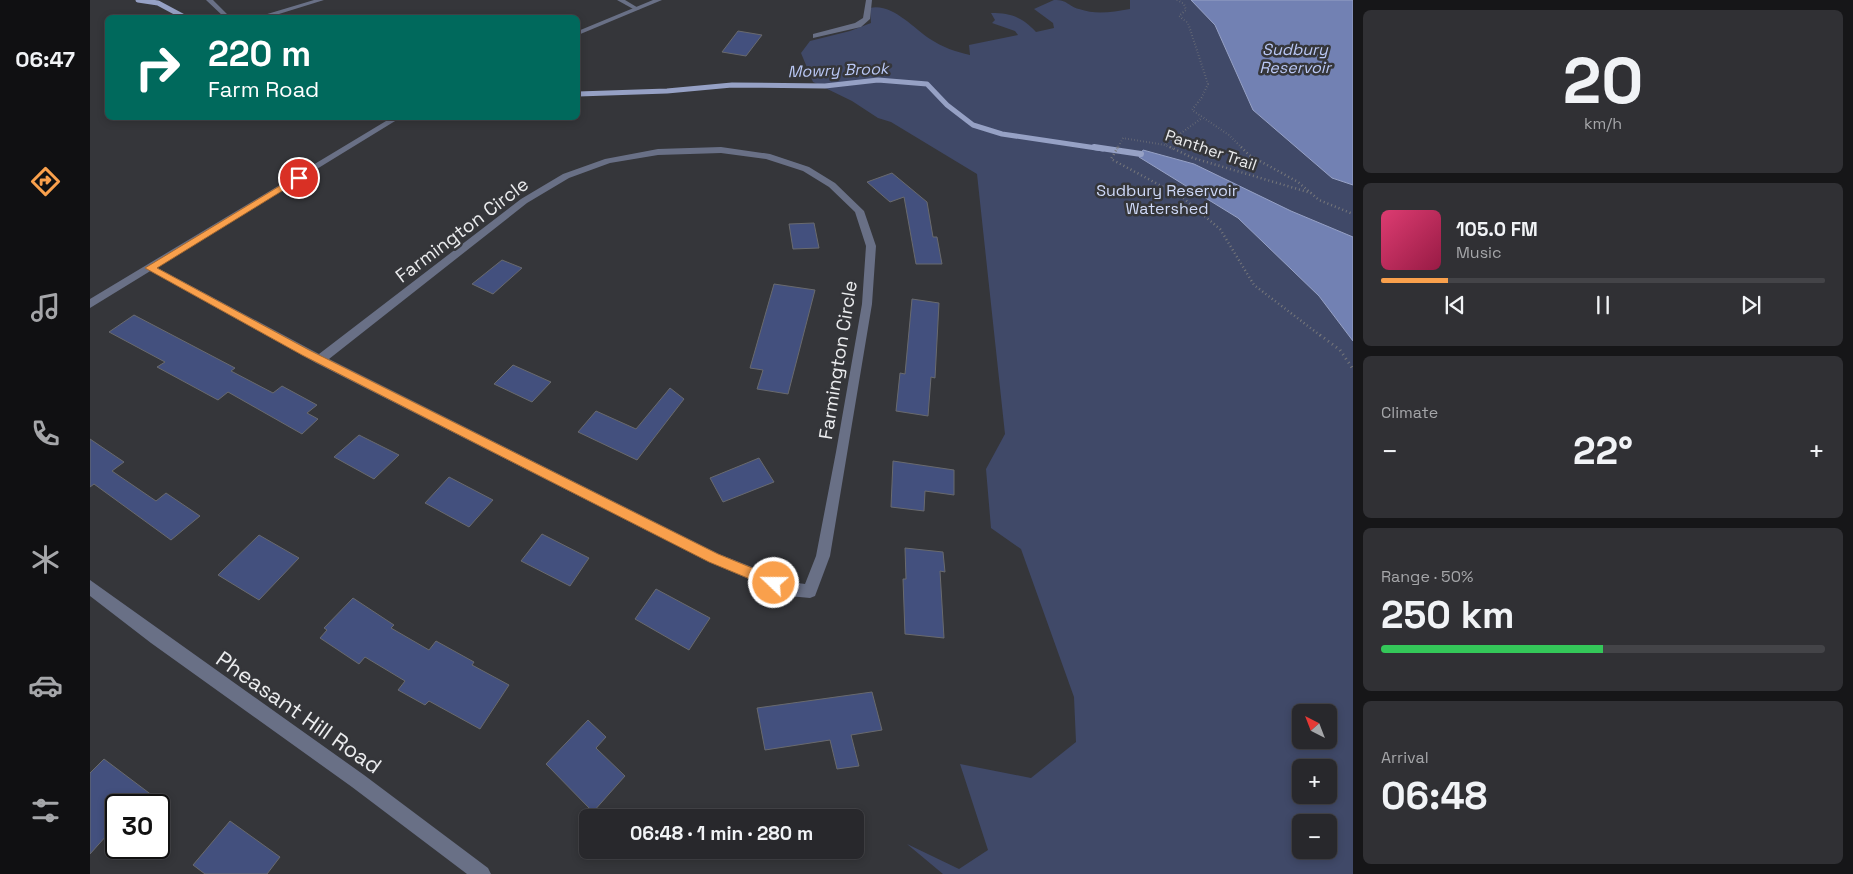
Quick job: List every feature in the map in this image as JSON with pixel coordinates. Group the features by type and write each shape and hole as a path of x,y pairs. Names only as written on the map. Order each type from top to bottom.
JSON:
{"street":[{"path":"580,32 659,0"},
{"path":"816,36 858,24 866,19 869,0"},
{"path":"90,304 393,120"},
{"name":"Farmington Circle","path":"150,268 320,360 714,558 789,589 810,591 823,556 840,462 867,304 871,246 859,211 832,185 806,169 767,156 722,150 658,152 608,161 566,176 524,201 320,360"},
{"name":"Pheasant Hill Road","path":"90,586 156,638 358,781 482,874"}],"lane":[{"path":"209,0 225,15"},
{"path":"268,15 321,0"},
{"path":"620,0 637,9"}],"path":[{"name":"Panther Trail","path":"1177,0 1184,4 1186,10 1179,16 1188,23 1208,84 1202,97 1192,110 1229,135 1249,155 1298,182 1318,200 1353,214"},
{"path":"1165,144 1202,118"},
{"name":"Panther Trail","path":"1311,194 1193,158 1165,144 1123,138 1111,159 1182,197 1220,229 1254,285 1340,350 1353,369"}],"green space":[{"name":"Sudbury Reservoir Watershed","path":"1054,0 1063,1 1085,11 1110,12 1130,9 1130,0 1353,0 1353,874 943,874 907,844 959,869 988,850 960,764 1031,778 1076,742 1074,697 1021,549 991,528 986,469 1005,434 977,174 891,122 878,118 852,101 813,82 801,53 810,41 850,31 871,23 870,8 878,7 902,17 939,44 954,51 970,55 969,45 1018,35 1015,31 992,23 995,20 991,13 1004,14 1021,19 1036,32 1054,28 1053,23 1034,9"}],"water":[{"name":"Sudbury Reservoir","path":"1191,0 1353,0 1353,185 1332,178 1253,110 1215,25"},
{"path":"1143,150 1194,164 1291,211 1353,237 1353,341 1319,296 1238,218 1139,157"}],"building":[{"path":"738,31 762,35 746,56 722,52"},
{"path":"892,173 927,202 933,237 937,237 942,264 916,264 904,197 890,202 867,182"},
{"path":"814,223 819,248 793,249 789,224"},
{"path":"502,260 522,268 493,294 472,284"},
{"path":"774,284 815,290 788,394 757,389 763,370 750,368"},
{"path":"912,299 939,303 935,378 931,377 928,416 896,411 900,373 905,374"},
{"path":"134,315 235,368 231,371 273,393 282,386 317,405 307,413 318,419 302,434 228,392 218,400 157,367 165,362 109,332"},
{"path":"513,365 551,382 532,402 494,384"},
{"path":"670,388 684,399 637,460 578,432 596,411 636,429"},
{"path":"359,435 399,455 374,479 334,457"},
{"path":"90,439 124,462 112,471 156,501 166,493 200,516 171,540 94,484 90,487"},
{"path":"759,458 774,482 723,502 710,478"},
{"path":"893,461 954,470 954,495 925,491 924,511 891,507"},
{"path":"449,477 493,500 469,527 425,503"},
{"path":"542,534 589,558 570,586 521,561"},
{"path":"259,535 299,558 259,600 218,575"},
{"path":"905,548 943,552 945,572 940,571 944,638 905,634 903,579 906,579"},
{"path":"656,589 710,618 689,650 635,619"},
{"path":"353,598 394,625 391,628 429,650 436,641 474,662 472,665 509,685 480,729 429,701 425,705 398,690 405,681 365,657 359,664 320,638 327,630 324,628"},
{"path":"872,692 882,730 851,735 859,766 837,769 830,740 765,750 757,708"},
{"path":"588,720 606,737 596,748 625,776 596,809 590,809 546,764"},
{"path":"104,759 150,794 105,794 105,837 90,854 90,773"},
{"path":"230,821 280,857 267,874 205,874 193,865"}],"waterway":[{"name":"Mowry Brook","path":"138,0 158,3 180,15"},
{"name":"Mowry Brook","path":"580,94 667,91 732,85 825,86 878,80 927,84 947,105 973,125 1002,134 1103,149"},
{"name":"Mowry Brook","path":"1094,147 1141,154"}],"route":[{"path":"299,178 150,268 305,352 714,558 774,583"}]}
